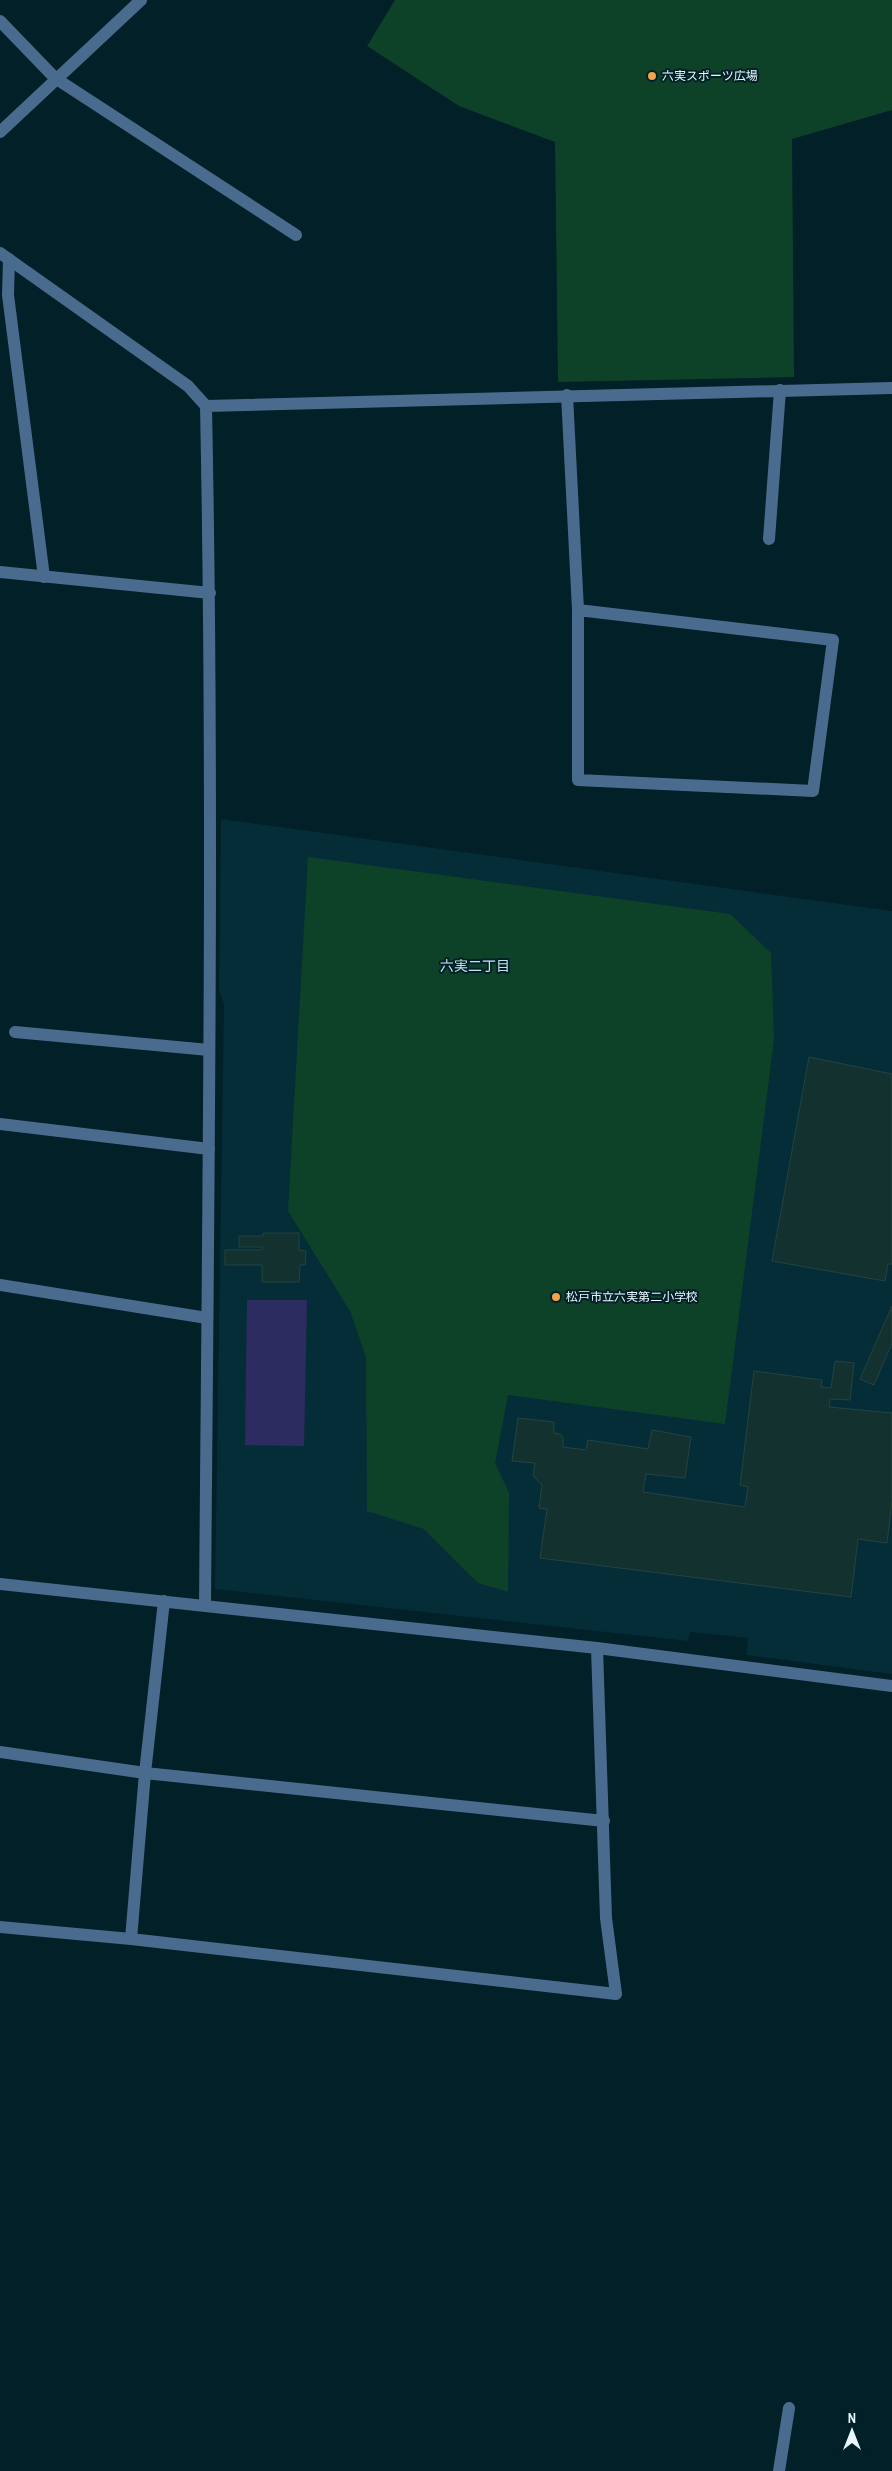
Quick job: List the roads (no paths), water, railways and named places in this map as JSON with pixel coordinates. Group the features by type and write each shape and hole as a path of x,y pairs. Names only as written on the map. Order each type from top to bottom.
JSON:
{"street":[{"path":"0,132 55,78 141,0"},
{"path":"0,21 55,78 296,235"},
{"path":"5,256 188,386 206,406 210,593 210,1150 205,1606"},
{"path":"5,256 8,295 44,577"},
{"path":"206,406 566,395 892,388"},
{"path":"769,539 780,390"},
{"path":"566,395 578,610 578,780 813,791 833,640 578,610"},
{"path":"0,572 210,593"},
{"path":"15,1032 210,1050"},
{"path":"0,1124 210,1150"},
{"path":"0,1285 207,1318"},
{"path":"0,1584 597,1648 892,1686"},
{"path":"131,1939 145,1773 164,1601"},
{"path":"0,1927 131,1939 616,1994 606,1918 597,1648"},
{"path":"0,1752 145,1773 604,1821"},
{"path":"779,2471 789,2408"}],"place":[{"name":"六実スポーツ広場","path":"652,76"},
{"name":"松戸市立六実第二小学校","path":"556,1297"}],"district":[{"name":"六実二丁目","path":"475,966"}]}
